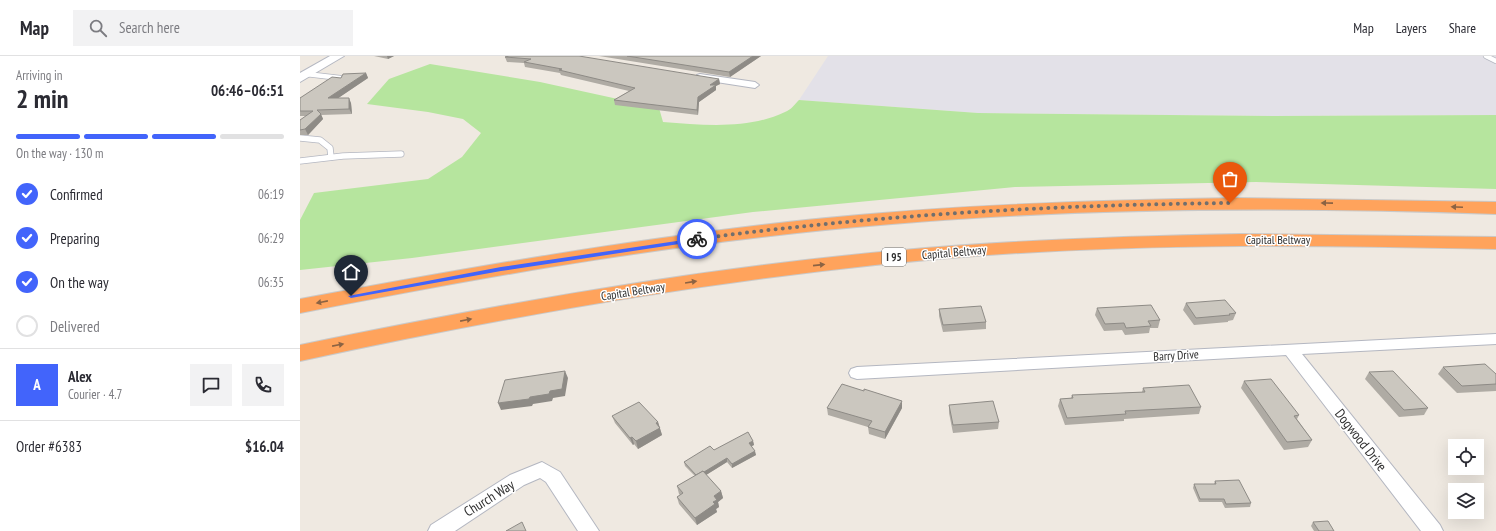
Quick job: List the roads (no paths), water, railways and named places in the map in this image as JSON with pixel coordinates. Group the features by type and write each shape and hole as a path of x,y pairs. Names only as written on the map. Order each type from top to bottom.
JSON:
{"highway":[{"path":"300,306 501,269 605,252 704,238 884,218 974,212 1153,204 1260,203 1496,208"},
{"name":"Capital Beltway","path":"300,353 483,316 596,296 786,269 986,249 1174,240 1288,239 1496,243"}],"main road":[{"path":"303,76 338,56"}],"street":[{"path":"694,76 755,85"},
{"name":"Barry Drive","path":"857,373 1496,339"},
{"name":"Dogwood Drive","path":"1289,349 1433,531"},
{"name":"Church Way","path":"438,531 517,480 542,469 553,478 589,531"}],"lane":[{"path":"1486,56 1496,61"},
{"path":"303,76 342,79"},
{"path":"300,138 320,140 330,148 331,157"},
{"path":"300,161 331,157 401,154"}]}
